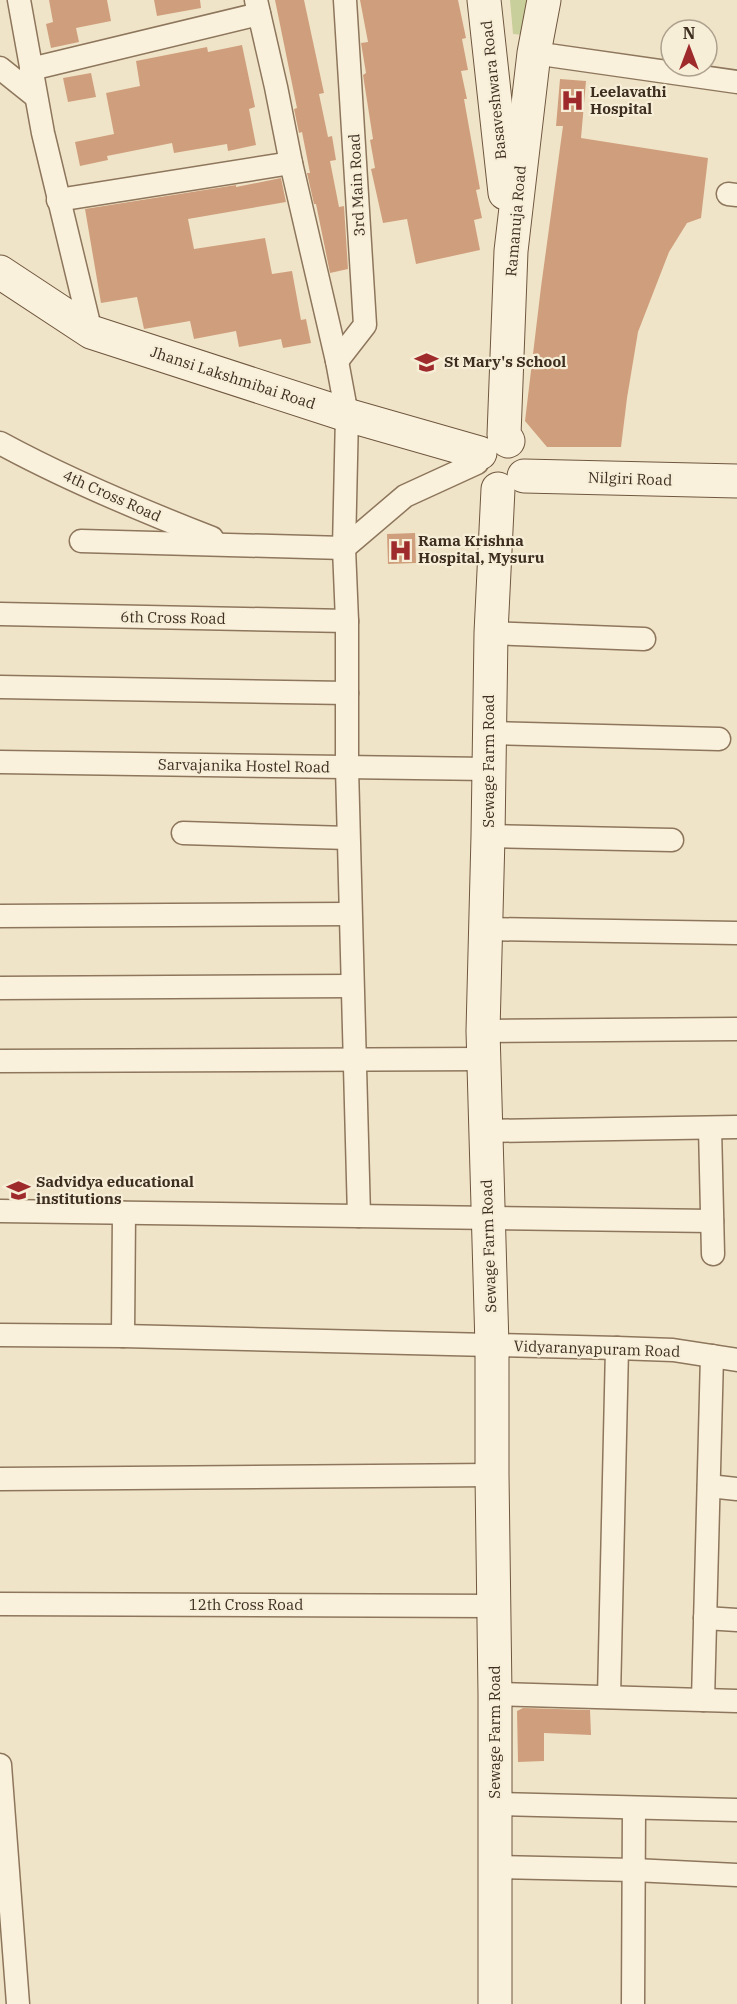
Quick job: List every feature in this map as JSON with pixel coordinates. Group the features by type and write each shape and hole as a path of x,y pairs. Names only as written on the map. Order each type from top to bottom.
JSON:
{"main road":[{"name":"Basaveshwara Road","path":"484,0 511,251"},
{"name":"Ramanuja Road","path":"488,453 504,435 511,251 534,53 544,0"},
{"name":"Jhansi Lakshmibai Road","path":"0,272 91,332 347,415 488,453"},
{"name":"Sewage Farm Road","path":"488,453 522,452 526,467 511,482 491,633 488,733 484,1045 492,1346 495,2004"},
{"path":"488,453 477,471 481,479 489,487 511,482"},
{"name":"Nilgiri Road","path":"511,482 737,482"}],"street":[{"path":"19,0 35,96 91,332"},
{"name":"3rd Main Road","path":"337,361 365,325 345,0"},
{"path":"31,69 258,7 347,415 344,548 347,621 346,768 359,1216"},
{"path":"534,53 727,81"},
{"path":"0,68 35,96"},
{"path":"58,200 291,163"},
{"name":"4th Cross Road","path":"0,443 36,463 139,509 226,544"},
{"path":"81,541 344,548 405,496 488,453"},
{"path":"0,462 36,463"},
{"name":"6th Cross Road","path":"0,614 347,621"},
{"path":"491,633 644,639"},
{"path":"0,687 347,693"},
{"path":"488,733 718,739"},
{"name":"Sarvajanika Hostel Road","path":"0,762 488,769"},
{"path":"183,833 348,838"},
{"path":"488,836 672,840"},
{"path":"0,916 350,914"},
{"path":"485,929 737,933"},
{"path":"0,988 352,986"},
{"path":"0,1061 355,1059 484,1045 737,1029"},
{"path":"486,1131 737,1127"},
{"path":"710,1128 713,1254"},
{"path":"0,1211 712,1221"},
{"path":"123,1336 124,1213"},
{"name":"Vidyaranyapuram Road","path":"0,1335 617,1348 672,1350 737,1360"},
{"path":"609,1697 617,1348"},
{"path":"703,1700 712,1356"},
{"path":"0,1479 492,1475"},
{"path":"709,1486 737,1489"},
{"name":"12th Cross Road","path":"0,1604 493,1606"},
{"path":"705,1618 737,1620"},
{"path":"495,1694 737,1701"},
{"path":"0,1765 18,2004"},
{"path":"495,1804 737,1810"},
{"path":"633,2004 634,1808"},
{"path":"495,1867 737,1875"}],"green space":[{"path":"510,0 528,0 523,35 513,34"}],"building":[{"path":"49,0 107,0 111,21 76,28 79,42 51,48 46,24 53,22"},
{"path":"154,0 200,0 201,8 157,16"},
{"path":"275,0 304,0 324,93 319,94 328,137 332,136 336,160 330,161 339,207 344,206 348,269 330,273 316,204 314,204 307,173 310,173 302,132 299,133 294,109 297,108"},
{"path":"360,0 458,0 466,38 462,39 468,70 461,71 467,99 464,99 480,189 476,190 482,218 474,220 480,250 416,264 407,219 383,223 371,169 375,168 370,140 373,139 363,75 366,73 361,43 368,42"},
{"path":"242,45 255,107 249,109 256,145 228,151 227,144 174,153 172,143 107,156 108,160 80,166 75,142 114,134 106,93 140,86 136,61 207,47 208,52"},
{"path":"91,73 96,97 68,102 63,78"},
{"path":"560,79 586,81 581,138 708,158 701,218 687,223 669,252 638,332 621,447 547,447 525,421 563,126 556,126"},
{"path":"281,178 286,202 188,219 194,249 265,238 272,274 292,271 301,320 306,319 311,343 283,348 281,339 239,347 236,331 194,339 190,321 144,329 137,297 101,303 85,209 236,185 236,187"},
{"path":"415,533 416,563 388,564 387,534"},
{"path":"523,1708 590,1710 591,1735 544,1733 544,1761 518,1762 517,1711"}],"place":[{"name":"Leelavathi Hospital","path":"572,101"},
{"name":"St Mary's School","path":"426,362"},
{"name":"Rama Krishna Hospital, Mysuru","path":"400,550"},
{"name":"Sadvidya educational institutions","path":"18,1191"}]}
